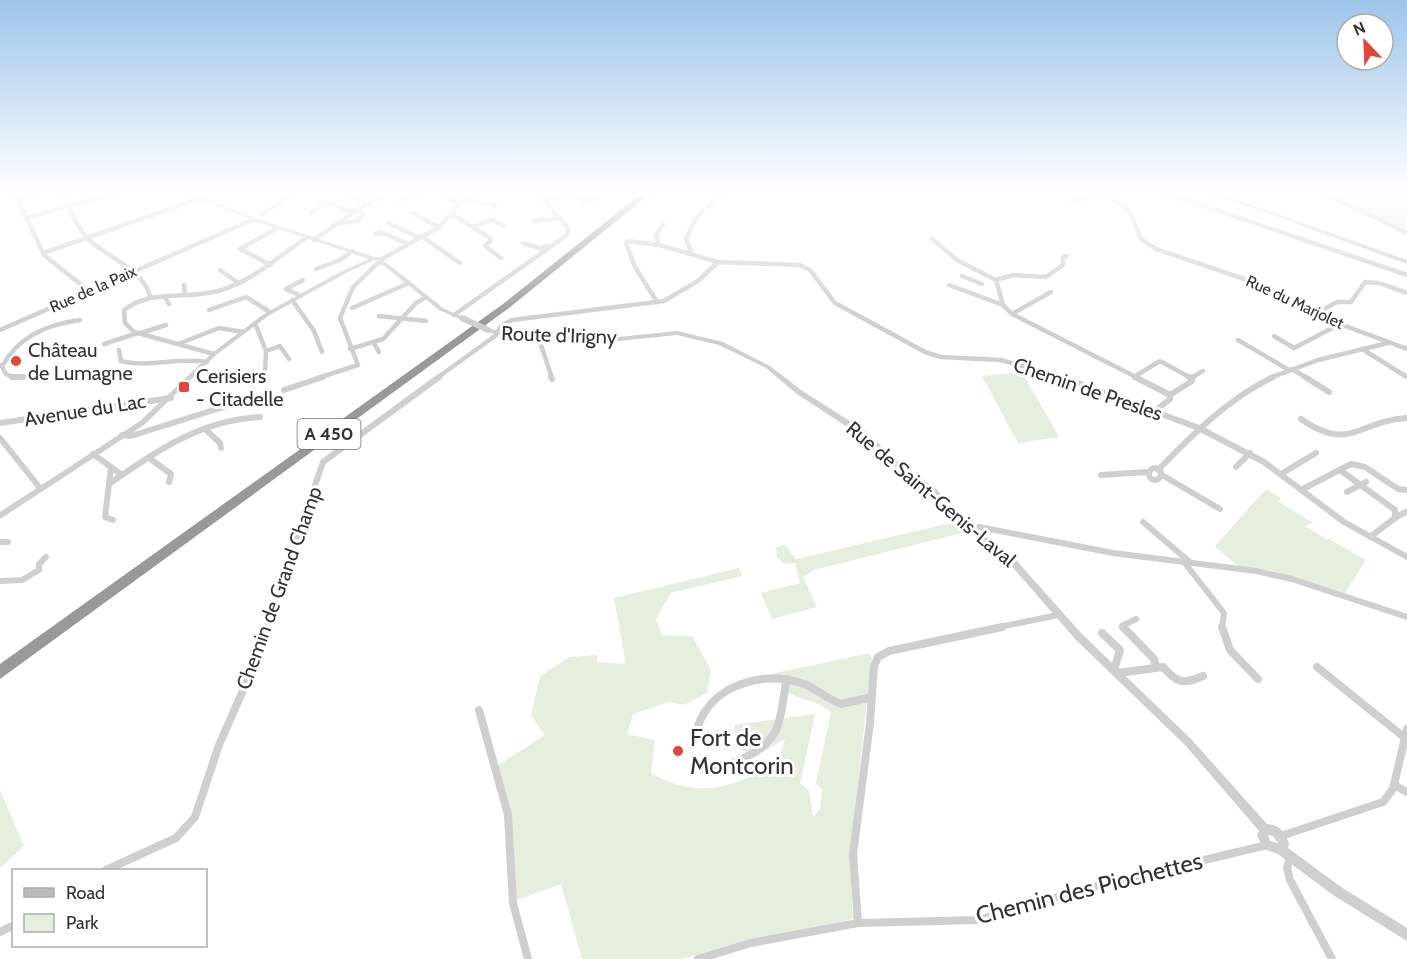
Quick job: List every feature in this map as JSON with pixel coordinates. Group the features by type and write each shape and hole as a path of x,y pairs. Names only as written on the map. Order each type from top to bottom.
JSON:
{"highway":[{"name":"A 450","path":"0,663 505,300 589,234"},
{"name":"A 450","path":"0,672 506,306 596,234"}],"street":[{"path":"34,234 44,254 89,291"},
{"path":"85,234 147,286 150,296"},
{"path":"44,254 99,234"},
{"name":"Rue de la Paix","path":"0,330 219,234"},
{"path":"267,234 240,249 271,265"},
{"name":"Route d'Irigny","path":"294,234 377,261 454,315 496,333 609,340 677,333 721,343"},
{"path":"314,240 323,234"},
{"path":"385,234 408,244"},
{"path":"413,234 460,263"},
{"path":"0,516 122,435 171,398 214,354 270,312 344,272 377,261 427,234"},
{"path":"483,234 491,241 485,246 501,258"},
{"path":"523,243 542,249 565,234"},
{"path":"454,315 568,234"},
{"path":"657,234 658,245"},
{"path":"687,234 686,239 691,250 687,253"},
{"name":"Rue du Marjolet","path":"1139,234 1147,244 1262,285 1340,324 1407,349"},
{"path":"1284,234 1407,276"},
{"path":"1328,234 1407,262"},
{"path":"214,354 140,333 127,326 123,318 124,310 139,299 150,296 185,296 220,291 271,265 306,238"},
{"path":"932,239 957,260 996,280 1013,274 1046,277 1063,265 1063,258 1067,256"},
{"name":"Chemin de Presles","path":"657,302 635,267 626,243 658,245 718,262 800,265 810,270 835,303 925,352 941,357 1016,363 1045,371 1198,428 1250,453 1281,474 1326,510 1407,557"},
{"path":"316,269 340,260 352,251"},
{"path":"284,390 357,365 340,318 353,287 377,261"},
{"path":"657,302 698,281 718,262"},
{"path":"219,270 237,282"},
{"path":"962,276 979,283 965,293"},
{"path":"299,296 286,289 303,280"},
{"path":"996,280 1003,304 1012,314 1170,395"},
{"path":"1317,313 1337,302 1351,302 1365,282 1371,281 1407,293"},
{"path":"352,308 409,284"},
{"path":"184,285 185,296"},
{"path":"949,285 965,293 1003,304"},
{"path":"1012,314 1051,292"},
{"path":"164,296 169,304"},
{"path":"209,310 246,297 270,312"},
{"path":"350,349 373,342 390,333 400,319 416,303 426,297"},
{"path":"292,300 303,320 315,329 322,352"},
{"name":"Chemin de Grand Champ","path":"108,869 176,838 195,818 219,745 252,670 323,462 512,320 657,302"},
{"path":"379,316 407,322 426,321"},
{"path":"47,374 14,378 6,374 2,365 18,345 38,333 60,322 80,320"},
{"path":"255,323 266,351 265,372"},
{"path":"1274,336 1294,348 1340,324"},
{"path":"104,344 166,325"},
{"path":"178,345 219,328 243,332"},
{"path":"538,336 552,379"},
{"path":"1238,340 1329,392"},
{"path":"373,342 379,352"},
{"name":"Rue de Saint-Genis-Laval","path":"721,343 756,359 799,392 864,434 889,459 931,489 972,530 1012,561 1058,615 1188,742 1265,830"},
{"path":"1101,475 1147,472 1155,479 1198,428 1261,383 1290,370 1389,343"},
{"path":"266,351 280,346 290,359"},
{"path":"119,350 121,361 132,364 189,358 207,362"},
{"path":"1362,350 1407,377"},
{"path":"1134,377 1160,362 1191,378"},
{"path":"1155,411 1170,399 1170,395 1203,371"},
{"name":"Avenue du Lac","path":"0,423 171,398"},
{"path":"122,435 130,436 233,404 241,405"},
{"path":"109,484 184,436 241,417 260,417"},
{"path":"1301,419 1324,436 1337,439 1350,437 1372,422 1407,418"},
{"path":"205,429 220,443 220,448"},
{"path":"0,438 40,488"},
{"path":"1236,467 1250,453"},
{"path":"1281,474 1316,453"},
{"path":"93,454 122,475"},
{"path":"149,459 171,474 169,482"},
{"path":"1301,490 1351,464 1365,467 1398,489 1407,490"},
{"path":"111,467 105,517 113,520"},
{"path":"1340,470 1363,483 1391,506 1395,518"},
{"path":"1160,473 1220,509"},
{"path":"1347,492 1363,483"},
{"path":"1370,537 1406,512"},
{"path":"1143,522 1187,562 1224,613 1221,635 1229,650 1258,679"},
{"path":"972,530 979,527 1113,553 1292,579 1407,617"},
{"path":"0,581 16,582 28,579 39,570 39,564 46,557"},
{"path":"858,923 853,854 874,666 878,657 889,651 1058,615"},
{"path":"1136,619 1122,626 1154,659 1156,667"},
{"path":"1102,633 1120,650 1116,672 1163,667 1179,684 1185,685 1203,675"},
{"path":"1317,668 1405,738"},
{"path":"698,726 700,714 706,705 732,687 771,679 787,679 804,684 840,704 848,705 872,697"},
{"path":"704,769 716,770 728,766 771,738 787,679"},
{"path":"479,710 508,815 513,903 528,959"},
{"path":"1281,836 1375,807 1389,795 1394,785 1407,729"},
{"path":"1394,785 1407,792"},
{"path":"1332,959 1290,880 1286,852 1281,836 1272,830 1265,830 1263,838 1267,845 1286,852 1337,891 1407,935"},
{"name":"Chemin des Piochettes","path":"698,959 751,943 858,923 978,920 1100,885 1267,845"}],"green space":[{"path":"1022,372 1059,437 1018,443 982,376"},
{"path":"1266,489 1281,498 1278,501 1313,523 1305,526 1327,540 1332,537 1331,540 1366,560 1345,593 1273,571 1237,566 1215,546"},
{"path":"955,522 966,532 814,570 803,577 817,607 772,619 761,593 800,583 795,563 784,564 777,557 776,547 785,545 796,559"},
{"path":"739,568 742,576 671,593 656,619 662,635 692,636 711,670 707,693 684,705 669,702 633,714 627,734 655,740 651,773 685,786 715,788 746,779 778,763 785,739 753,758 736,743 734,725 815,714 800,783 809,791 813,817 820,809 822,789 816,783 831,712 820,705 788,693 789,677 766,675 869,653 872,658 850,852 853,919 681,959 582,959 561,884 509,903 511,835 492,769 545,735 531,715 540,676 570,657 597,655 597,662 626,664 614,598"},
{"path":"0,790 24,846 0,868"}],"place":[{"name":"Château de Lumagne","path":"16,361"},
{"name":"Cerisiers - Citadelle","path":"184,387"},
{"name":"Fort de Montcorin","path":"678,751"}]}
